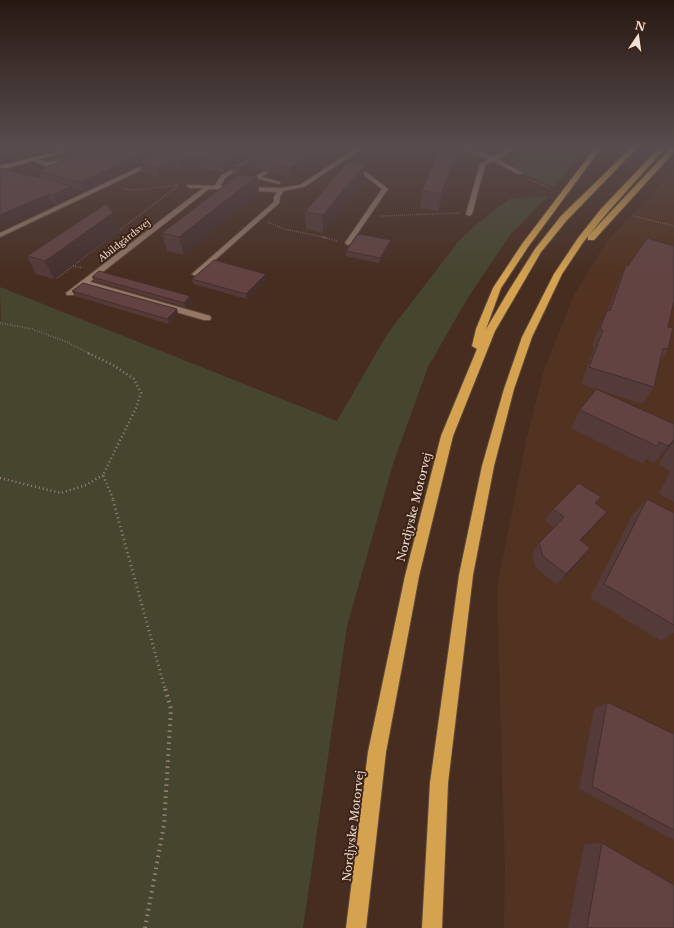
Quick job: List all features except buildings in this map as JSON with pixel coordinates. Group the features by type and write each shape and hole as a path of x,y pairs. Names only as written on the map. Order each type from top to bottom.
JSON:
{"highway":[{"path":"469,380 481,329 498,288 525,246 566,191"},
{"name":"Nordjyske Motorvej","path":"356,928 377,752 412,576 447,436 490,331 512,292 538,251 564,218 591,191"},
{"path":"432,928 439,783 468,568 488,466 509,389 527,337 540,308 558,274 581,240 622,191"},
{"path":"558,274 634,191"}],"street":[{"path":"0,235 93,191"},
{"name":"Abildgårdsvej","path":"70,293 202,191"},
{"path":"196,274 277,202 277,197 280,191"},
{"path":"348,242 383,191"},
{"path":"469,214 475,191"},
{"path":"78,193 85,195"},
{"path":"84,283 208,318"}],"path":[{"path":"57,278 171,191"},
{"path":"367,216 453,213 469,214"},
{"path":"633,216 674,226"},
{"path":"258,219 284,229 348,242"},
{"path":"0,324 32,329 68,342 113,365 134,379 141,393 136,408 103,475 86,485 60,493 0,478"},
{"path":"103,475 114,501 171,709 164,825 145,928"}],"shaded area":[{"path":"654,191 674,191 674,928 504,928 505,869 497,588 526,441 544,370 574,295 607,241"}],"green space":[{"path":"548,196 510,235 467,299 428,367 393,464 347,626 303,928 0,928 0,287 337,421 388,333 458,242 477,224 509,199"}]}
